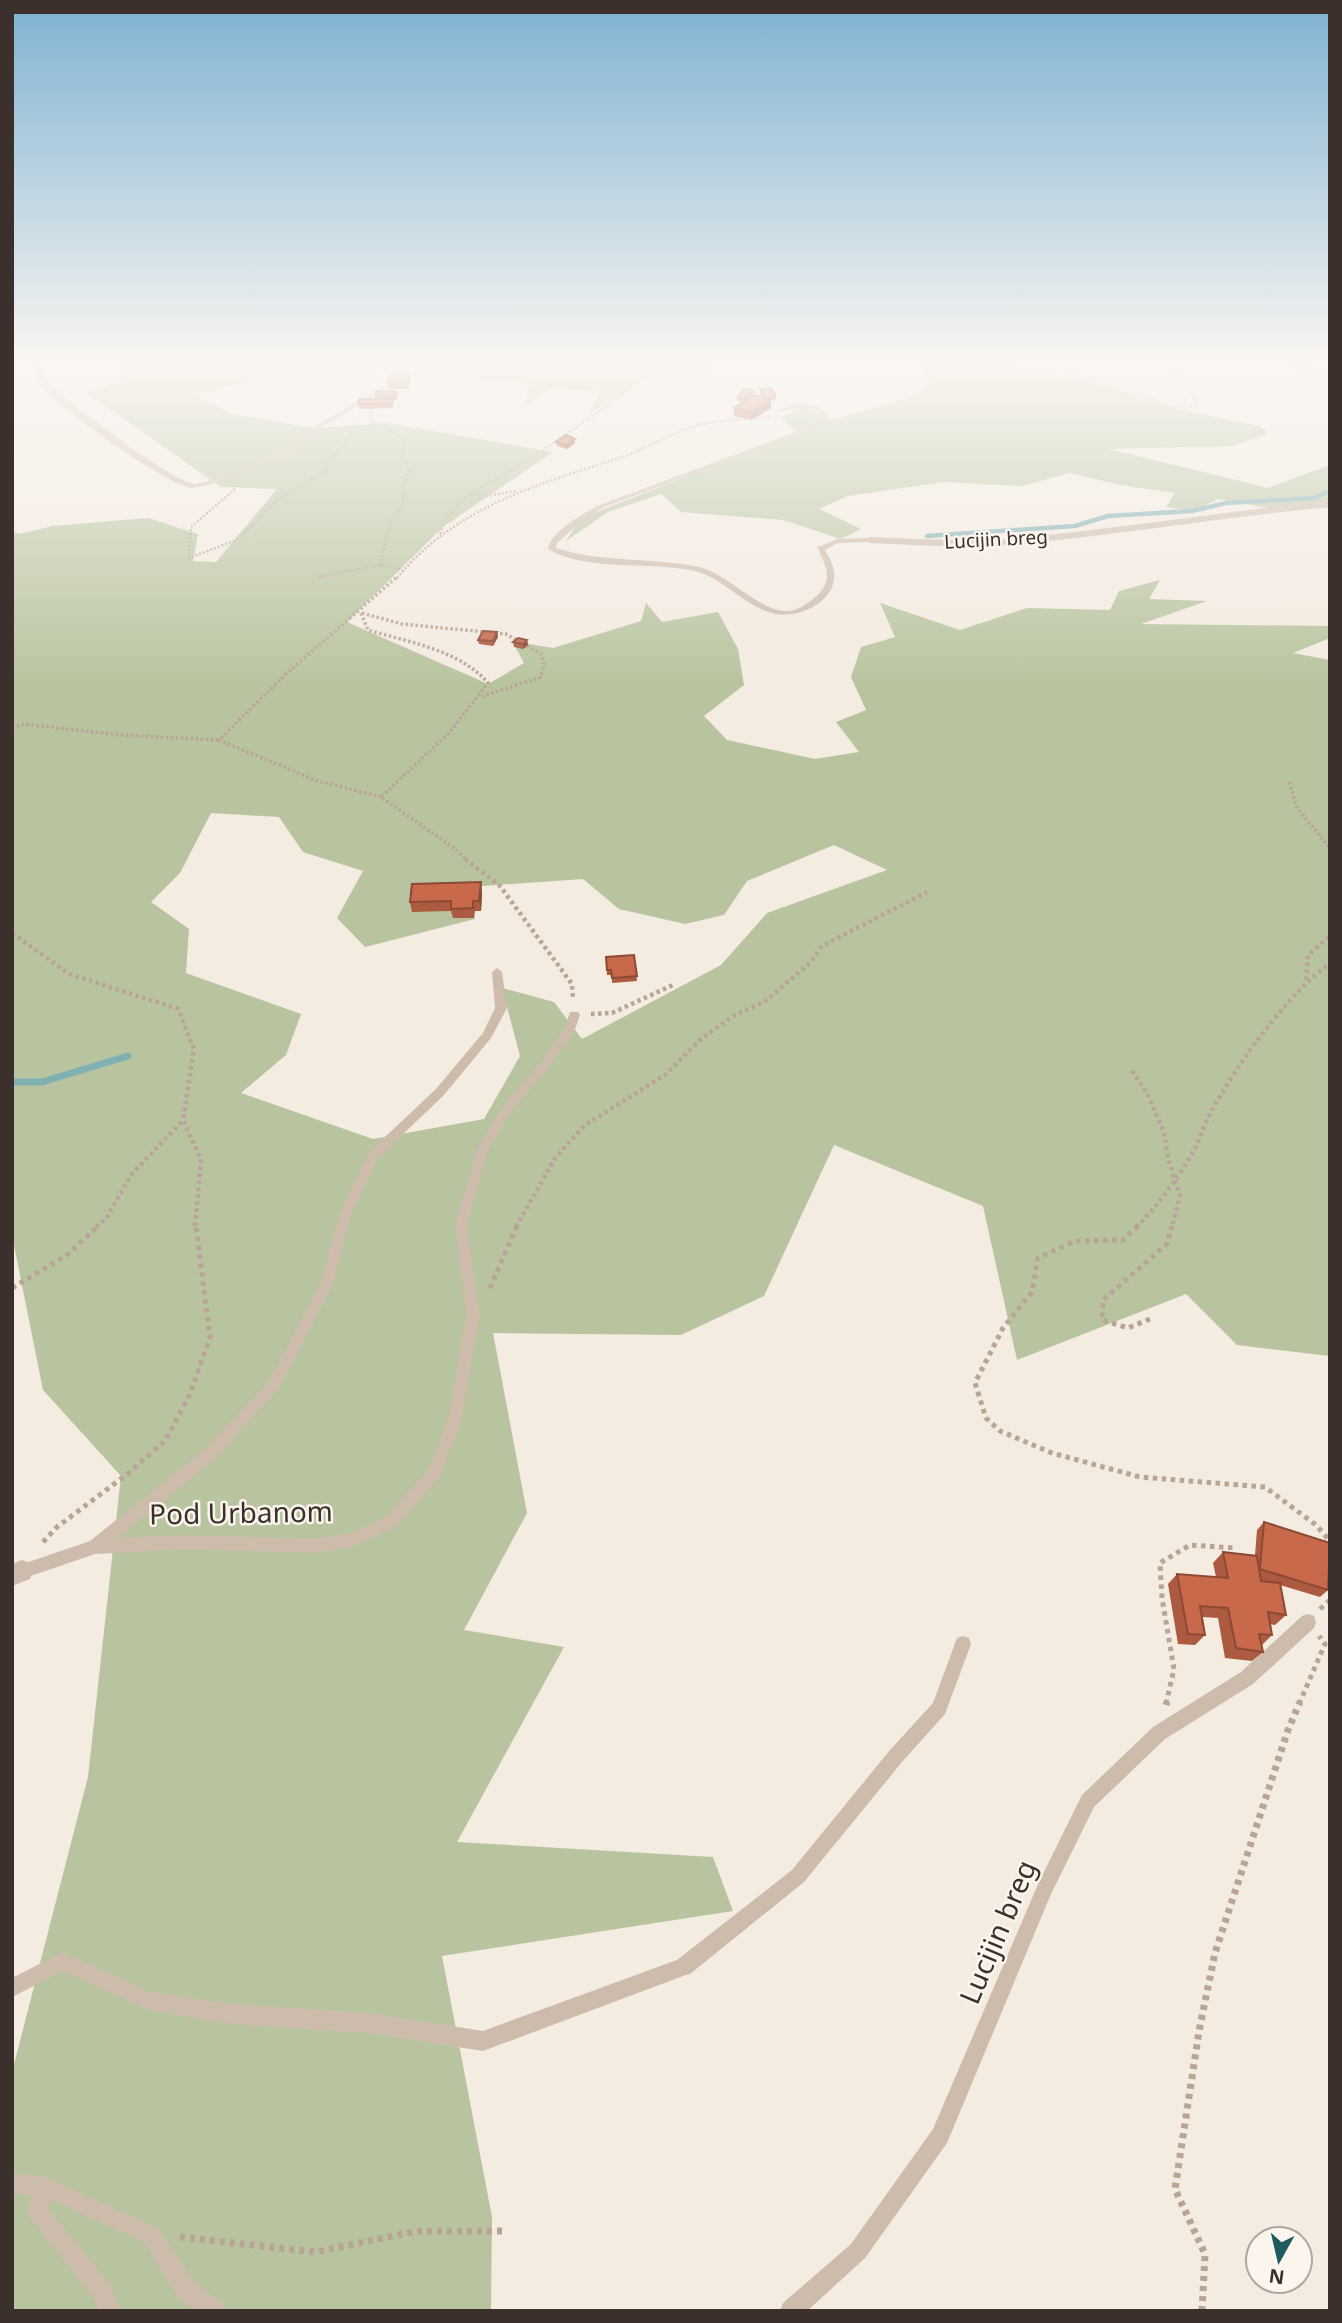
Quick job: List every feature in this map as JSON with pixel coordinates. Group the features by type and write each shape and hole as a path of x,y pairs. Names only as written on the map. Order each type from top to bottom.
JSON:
{"street":[{"path":"157,468 190,486"},
{"name":"Lucijin breg","path":"870,540 957,544 1018,541 1235,513 1330,504"}],"lane":[{"path":"190,486 206,484 242,468"},
{"path":"703,468 602,506 562,531 552,542 552,549 570,556 655,563 702,571 767,609 794,614 806,610 828,589 832,579 830,565 821,549 827,543 870,540"},
{"path":"95,1547 210,1454 274,1385 326,1285 345,1213 373,1155 440,1091 487,1035 501,1008 497,972"},
{"name":"Pod Urbanom","path":"17,1573 95,1547 189,1542 313,1546 352,1540 391,1521 435,1472 455,1419 473,1315 461,1226 482,1151 506,1110 545,1065 570,1029 574,1015"},
{"name":"Lucijin breg","path":"791,2311 858,2251 940,2136 1045,1888 1088,1801 1159,1733 1247,1678 1308,1622"},
{"path":"12,1987 63,1961 149,2001 232,2014 369,2023 483,2041 683,1967 799,1876 896,1756 939,1708 963,1644"},
{"path":"12,2183 45,2187 151,2235 187,2291 215,2311"},
{"path":"45,2187 37,2211 103,2293 110,2311"}],"path":[{"path":"250,468 239,485 191,527 190,558 234,541 256,523 275,502 327,468"},
{"path":"380,565 390,522 404,503 402,487 408,468"},
{"path":"440,535 445,519 469,494 513,468"},
{"path":"219,740 286,674 361,613 390,586 402,569 440,535 482,509 525,489 587,468"},
{"path":"469,494 487,496 525,489"},
{"path":"319,577 380,565 402,569"},
{"path":"361,613 368,630 435,650 477,670 488,683 479,697 415,767 381,797"},
{"path":"361,613 402,624 506,634 541,654 544,664 541,677 479,697"},
{"path":"12,728 24,724 121,735 219,740 295,774 351,792 381,797 455,849 478,871 500,886 572,984 574,1015 612,1013 673,985"},
{"path":"1289,782 1297,808 1330,848"},
{"path":"473,1315 490,1289 523,1212 555,1158 585,1125 665,1075 701,1039 733,1016 764,1002 810,963 822,946 927,892"},
{"path":"12,933 69,974 178,1009 194,1049 183,1120 201,1160 195,1232 205,1285 210,1337 190,1394 164,1441 126,1475 57,1527 17,1573"},
{"path":"1306,981 1308,955 1330,936"},
{"path":"1330,963 1306,981 1247,1056 1212,1110 1192,1154 1146,1218 1123,1240 1075,1241 1038,1258 1031,1292 1003,1328 975,1383 986,1418 1000,1431 1052,1453 1140,1478 1265,1487 1316,1525 1330,1541"},
{"path":"1132,1071 1148,1095 1164,1132 1181,1196 1167,1244 1103,1300 1102,1320 1128,1328 1150,1319"},
{"path":"12,1288 66,1256 107,1217 131,1175 183,1120"},
{"path":"1159,1733 1174,1669 1162,1598 1160,1563 1190,1545 1236,1548"},
{"path":"1202,2311 1205,2254 1175,2189 1199,2031 1215,1953 1253,1835 1288,1730 1325,1644 1308,1622"},
{"path":"151,2235 316,2252 417,2231 505,2231"}],"green space":[{"path":"194,468 529,468 443,527 347,622 488,684 524,663 512,641 553,648 641,621 646,603 662,622 718,612 738,649 744,685 704,716 727,740 815,759 859,752 836,722 866,710 851,677 861,647 895,637 880,603 960,630 1027,608 1110,610 1119,591 1160,580 1149,599 1207,601 1141,624 1330,626 1330,638 1293,653 1330,660 1330,1356 1237,1345 1186,1294 1017,1360 983,1206 834,1145 764,1296 681,1335 493,1333 527,1513 464,1630 564,1647 457,1842 713,1857 733,1911 442,1956 492,2217 491,2311 12,2311 12,2072 88,1777 121,1476 43,1390 12,1235 12,532 21,534 52,526 148,518 198,534 193,561 216,562 277,489 221,487","holes":["211,813 279,817 303,852 363,871 337,918 365,947 475,919 469,887 583,879 619,909 685,924 724,915 747,881 834,845 887,870 767,913 721,965 582,1039 554,1002 502,988 520,1056 484,1119 373,1139 241,1093 286,1055 301,1014 186,973 189,929 151,902 180,873"]},
{"path":"707,468 1188,468 1268,488 1321,468 1330,468 1330,507 1279,510 1218,499 1194,511 1166,507 1175,493 1121,485 1069,473 1023,486 943,482 848,496 819,509 861,529 841,539 783,520 681,512 661,494 608,512 566,541 581,518"}],"building":[{"path":"483,631 497,632 493,641 478,640"},
{"path":"518,638 527,640 523,644 513,642"},
{"path":"481,882 479,901 473,901 473,908 451,909 451,901 410,902 412,884"},
{"path":"634,955 637,976 612,978 611,970 607,970 606,957"},
{"path":"1264,1522 1330,1543 1328,1590 1260,1569"},
{"path":"1223,1552 1257,1556 1261,1581 1280,1583 1286,1615 1268,1612 1272,1635 1259,1634 1263,1652 1236,1648 1228,1608 1200,1606 1205,1635 1188,1634 1177,1574 1228,1578"}],"waterway":[{"path":"927,536 1075,526 1108,516 1192,511 1226,503 1315,498 1330,491"},
{"path":"12,1082 42,1082 128,1056"}]}
